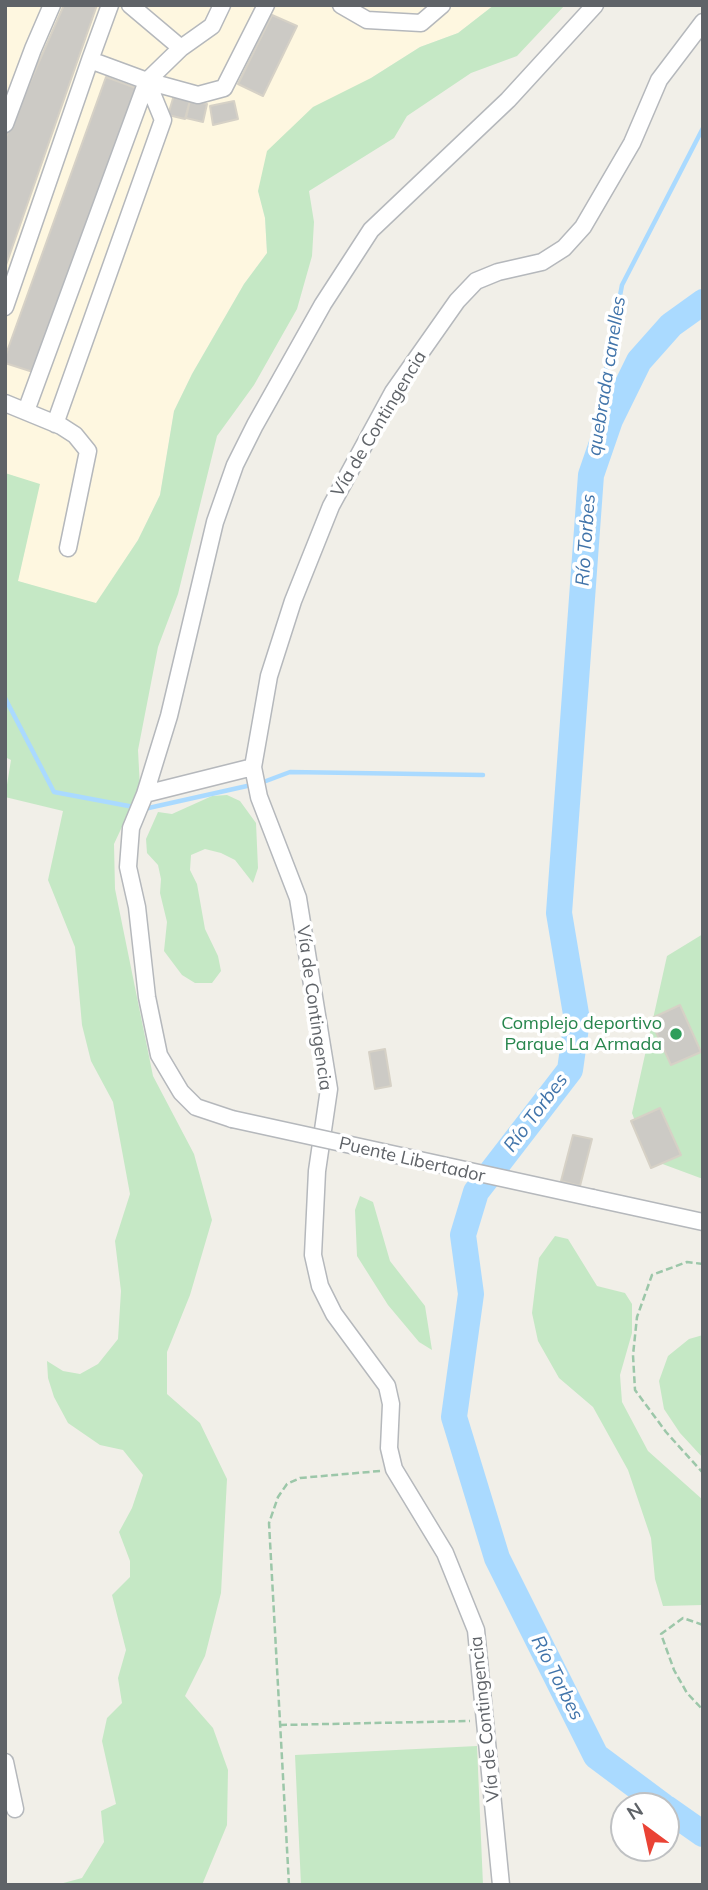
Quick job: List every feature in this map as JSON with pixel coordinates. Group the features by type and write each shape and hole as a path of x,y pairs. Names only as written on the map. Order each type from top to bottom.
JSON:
{"street":[{"path":"5,124 52,5"},
{"path":"5,307 110,5"},
{"path":"130,5 181,48"},
{"path":"26,411 147,81 181,48 212,26 222,5"},
{"path":"90,60 147,81 198,95 224,88 266,5"},
{"path":"341,5 367,20 421,23 442,5"},
{"name":"Puente Libertador","path":"595,5 508,100 371,230 317,316 255,425 235,465 219,510 200,577 169,716 145,794 131,828 128,867 159,1055 181,1093 196,1107 232,1119 703,1222"},
{"name":"Vía de Contingencia","path":"502,1885 476,1630 463,1590 445,1553 394,1469 389,1448 391,1404 387,1386 334,1314 320,1286 313,1255 317,1171 329,1089 298,898 259,797 253,766 269,676 293,601 331,506 393,392 457,301 477,281 498,272 542,262 564,248 583,227 632,143 659,80 703,22"},
{"path":"55,424 163,120 147,81"},
{"path":"5,403 75,435 88,450 68,548"},
{"path":"145,794 253,766"},
{"path":"5,1762 15,1809"}],"path":[{"path":"703,1264 687,1262 652,1275 638,1317 633,1355 635,1390 666,1432 703,1473"},
{"path":"289,1885 269,1523 278,1497 287,1484 300,1478 394,1469"},
{"path":"703,1625 683,1618 661,1634 674,1670 687,1693 703,1710"},
{"path":"280,1725 484,1721"}],"shaded area":[{"path":"5,5 494,5 458,33 420,47 371,78 258,191 265,218 267,253 244,284 192,374 174,411 160,495 138,540 96,604 18,581 39,485 5,473"}],"green space":[{"path":"494,5 565,5 517,56 471,73 407,116 394,138 309,191 314,222 312,256 297,309 254,385 217,436 178,594 158,647 138,750 140,788 114,844 115,889 153,1076 194,1154 212,1220 190,1295 167,1352 167,1394 200,1423 227,1479 221,1593 205,1656 185,1696 213,1728 228,1770 227,1825 202,1885 56,1885 82,1878 104,1842 101,1811 116,1804 102,1741 107,1718 122,1703 118,1678 126,1650 112,1595 130,1577 130,1561 119,1532 132,1508 143,1475 123,1450 100,1445 68,1423 54,1397 48,1378 47,1361 63,1371 80,1374 98,1364 118,1339 121,1291 115,1241 130,1194 113,1102 91,1061 82,1025 75,947 48,880 63,811 5,797 11,760 5,757 5,473 40,484 18,581 96,603 138,540 160,495 174,411 192,374 244,284 267,253 265,218 258,191 267,151 313,107 371,78 420,47 458,33"},
{"path":"227,795 240,801 256,823 258,868 253,883 235,860 221,853 205,849 191,855 190,870 197,884 205,929 218,956 221,971 212,983 195,983 182,975 164,951 167,922 160,893 161,879 158,865 147,853 146,839 158,812 172,814 212,796"},
{"name":"Complejo deportivo Parque La Armada","path":"703,934 703,1179 649,1159 632,1113 667,956"},
{"path":"360,1196 373,1202 390,1261 425,1306 432,1350 419,1342 388,1305 357,1256 355,1210"},
{"path":"555,1236 568,1239 597,1286 625,1293 632,1304 632,1333 620,1375 622,1402 648,1451 703,1500 703,1605 663,1606 655,1579 651,1538 628,1470 593,1407 559,1378 538,1341 532,1313 539,1258"},
{"path":"703,1335 703,1458 680,1433 664,1409 659,1381 668,1356 689,1339"},
{"path":"477,1746 483,1885 301,1885 295,1755"}],"building":[{"path":"64,5 97,5 5,268 5,139"},
{"path":"272,15 297,26 263,96 238,84"},
{"path":"106,77 136,88 33,372 5,363 5,357"},
{"path":"174,95 190,100 185,119 168,115"},
{"path":"190,100 207,104 203,122 186,118"},
{"path":"234,101 238,119 213,125 210,106"},
{"path":"680,1005 701,1052 671,1065 650,1019"},
{"path":"385,1049 391,1086 375,1089 369,1052"},
{"path":"660,1108 681,1155 651,1168 631,1121"},
{"path":"573,1135 592,1139 580,1186 561,1181"}],"waterway":[{"name":"quebrada canelles","path":"591,475 597,418 622,285 703,128"},
{"name":"Río Torbes","path":"644,1792 596,1756 497,1558 454,1417 471,1294 463,1235 476,1192 570,1070 577,1020 559,913 591,475 610,420 639,361 671,325 703,302"},
{"path":"5,698 54,792 134,807"},
{"path":"266,781 290,772 483,775"},
{"path":"144,809 247,786"},
{"name":"Río Torbes","path":"680,1818 703,1834"}],"place":[{"name":"Complejo deportivo Parque La Armada","path":"676,1034"}]}
